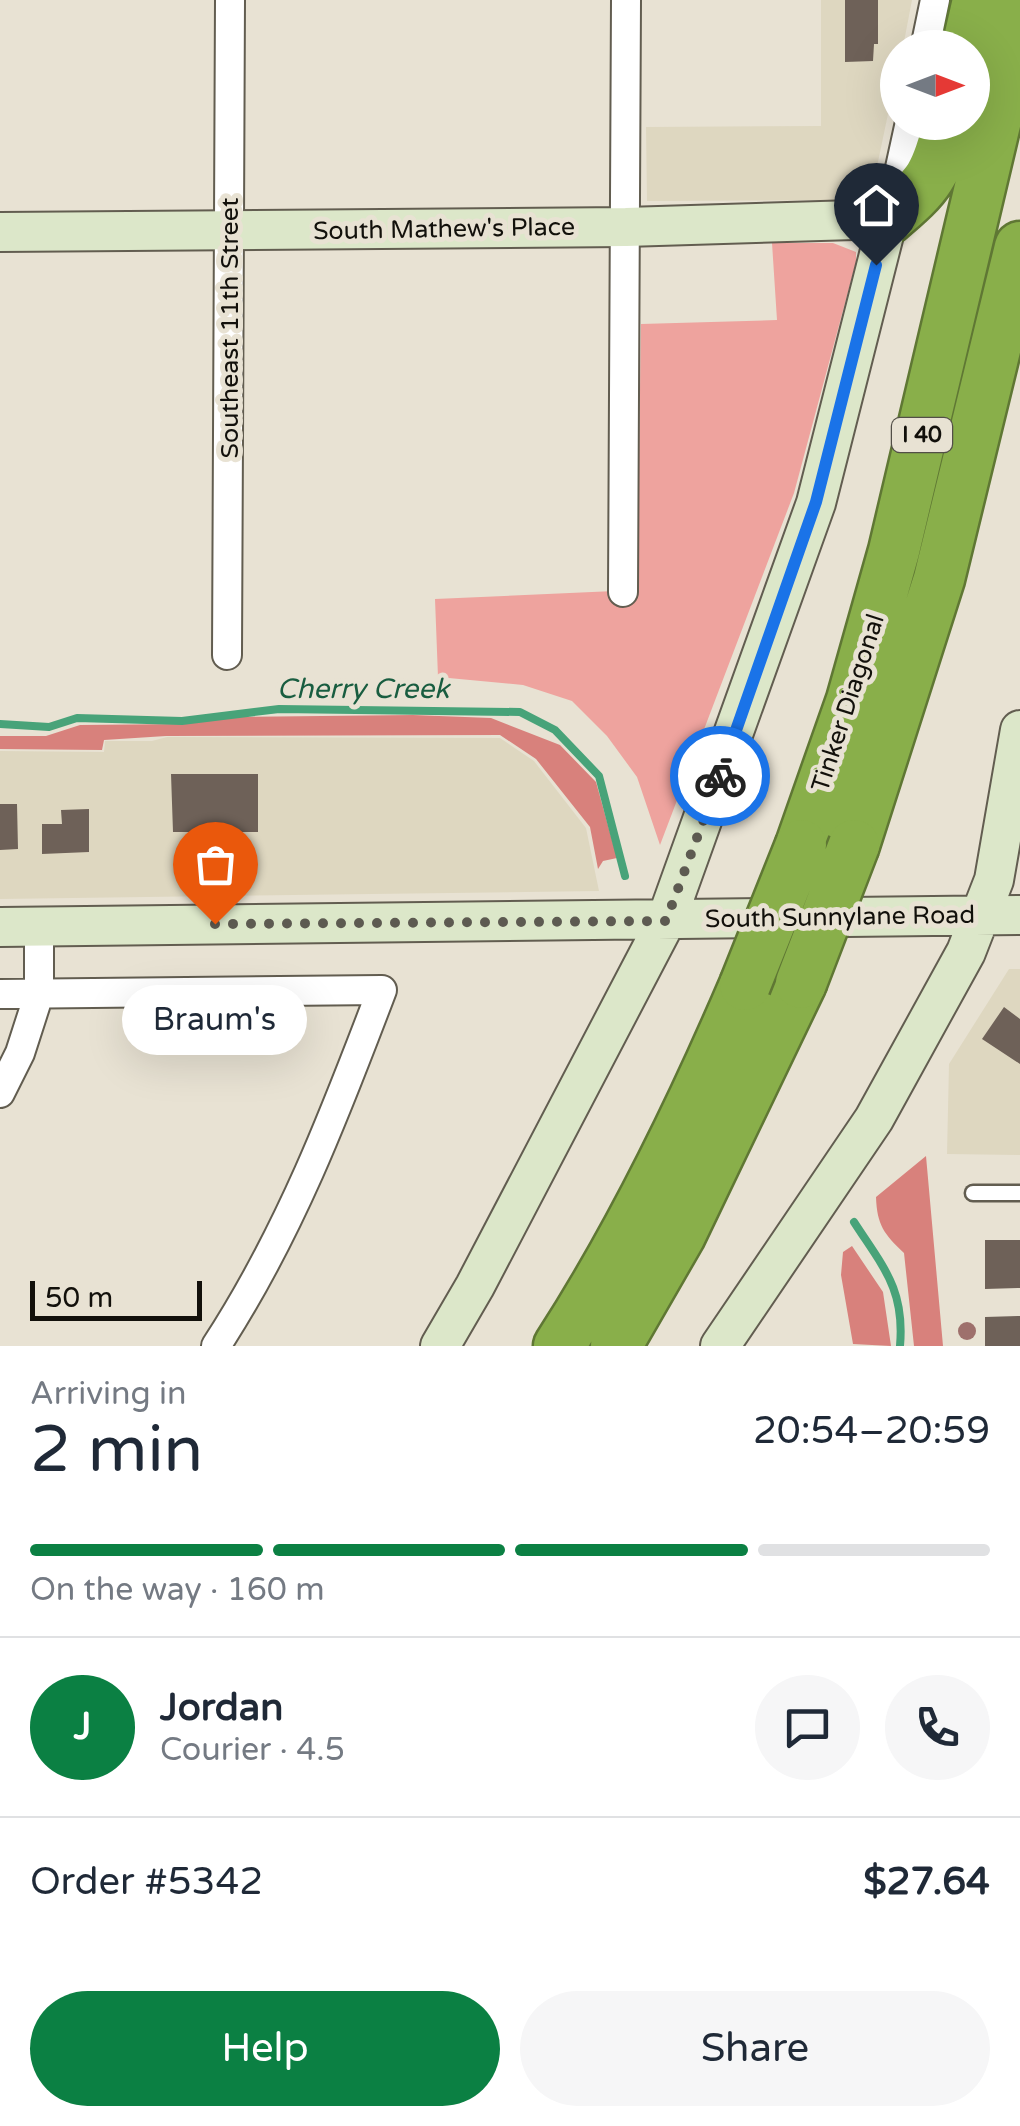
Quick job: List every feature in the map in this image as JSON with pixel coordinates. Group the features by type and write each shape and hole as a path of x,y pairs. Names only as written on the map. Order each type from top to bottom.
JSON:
{"highway":[{"path":"971,30 978,0"},
{"name":"Tinker Diagonal","path":"558,1346 634,1218 715,1056 801,846 852,700 894,551 1020,18"},
{"path":"888,219 928,184 939,164 945,140"},
{"name":"Tinker Diagonal","path":"616,1346 680,1235 801,983 854,845 938,580 1020,247"}],"street":[{"name":"Southeast 11th Street","path":"227,655 230,0"},
{"path":"624,592 626,0"},
{"path":"929,30 935,0"},
{"path":"440,1346 476,1286 666,921 816,502 906,140"},
{"name":"South Mathew's Place","path":"0,232 626,226 888,219"},
{"path":"720,1346 874,1119 966,952 994,880 1020,730"},
{"name":"South Sunnylane Road","path":"0,926 1020,914"},
{"path":"0,1094 20,1053 39,994 39,926"},
{"path":"0,994 382,990 314,1167 278,1243 216,1346"}],"lane":[{"path":"973,1193 1020,1192"}],"shaded area":[{"path":"821,0 912,0 906,30 880,30 883,140 870,200 647,201 646,127 821,126"},
{"path":"772,243 833,243 856,252 856,262 794,493 660,845 637,777 607,736 572,701 523,685 438,677 435,599 637,590 641,324 777,320"},
{"path":"235,717 491,718 560,745 596,782 617,858 603,861 598,869 590,827 536,759 500,735 166,736 104,740 102,750 0,749 0,736 46,736 80,725 183,724"},
{"path":"167,737 500,738 534,761 586,828 599,891 0,899 0,751 104,752 105,741 152,741"},
{"path":"1009,969 1020,969 1020,1155 947,1154 949,1064"},
{"path":"926,1156 943,1346 914,1346 904,1253 883,1228 876,1197"},
{"path":"852,1246 883,1292 891,1346 853,1344 841,1275 843,1252"}],"building":[{"path":"845,0 878,0 878,44 874,44 873,61 845,62"},
{"path":"171,774 258,774 258,832 173,832"},
{"path":"0,804 17,804 18,849 0,850"},
{"path":"89,809 89,852 42,854 42,824 62,824 61,810"},
{"path":"1004,1007 1020,1019 1020,1064 982,1039"},
{"path":"985,1240 1020,1240 1020,1288 985,1289"},
{"path":"1020,1316 1020,1346 985,1346 985,1317"}],"waterway":[{"name":"Cherry Creek","path":"0,724 49,727 77,718 182,721 279,709 520,712 555,730 599,776 625,876"},
{"name":"Cherry Creek","path":"854,1222 890,1280 899,1309 900,1346"}],"way so far":[{"path":"215,924 666,921 720,776"}],"place":[{"name":"Braum's","path":"215,924"}],"route":[{"path":"720,776 816,502 850,380 876,265"}]}
